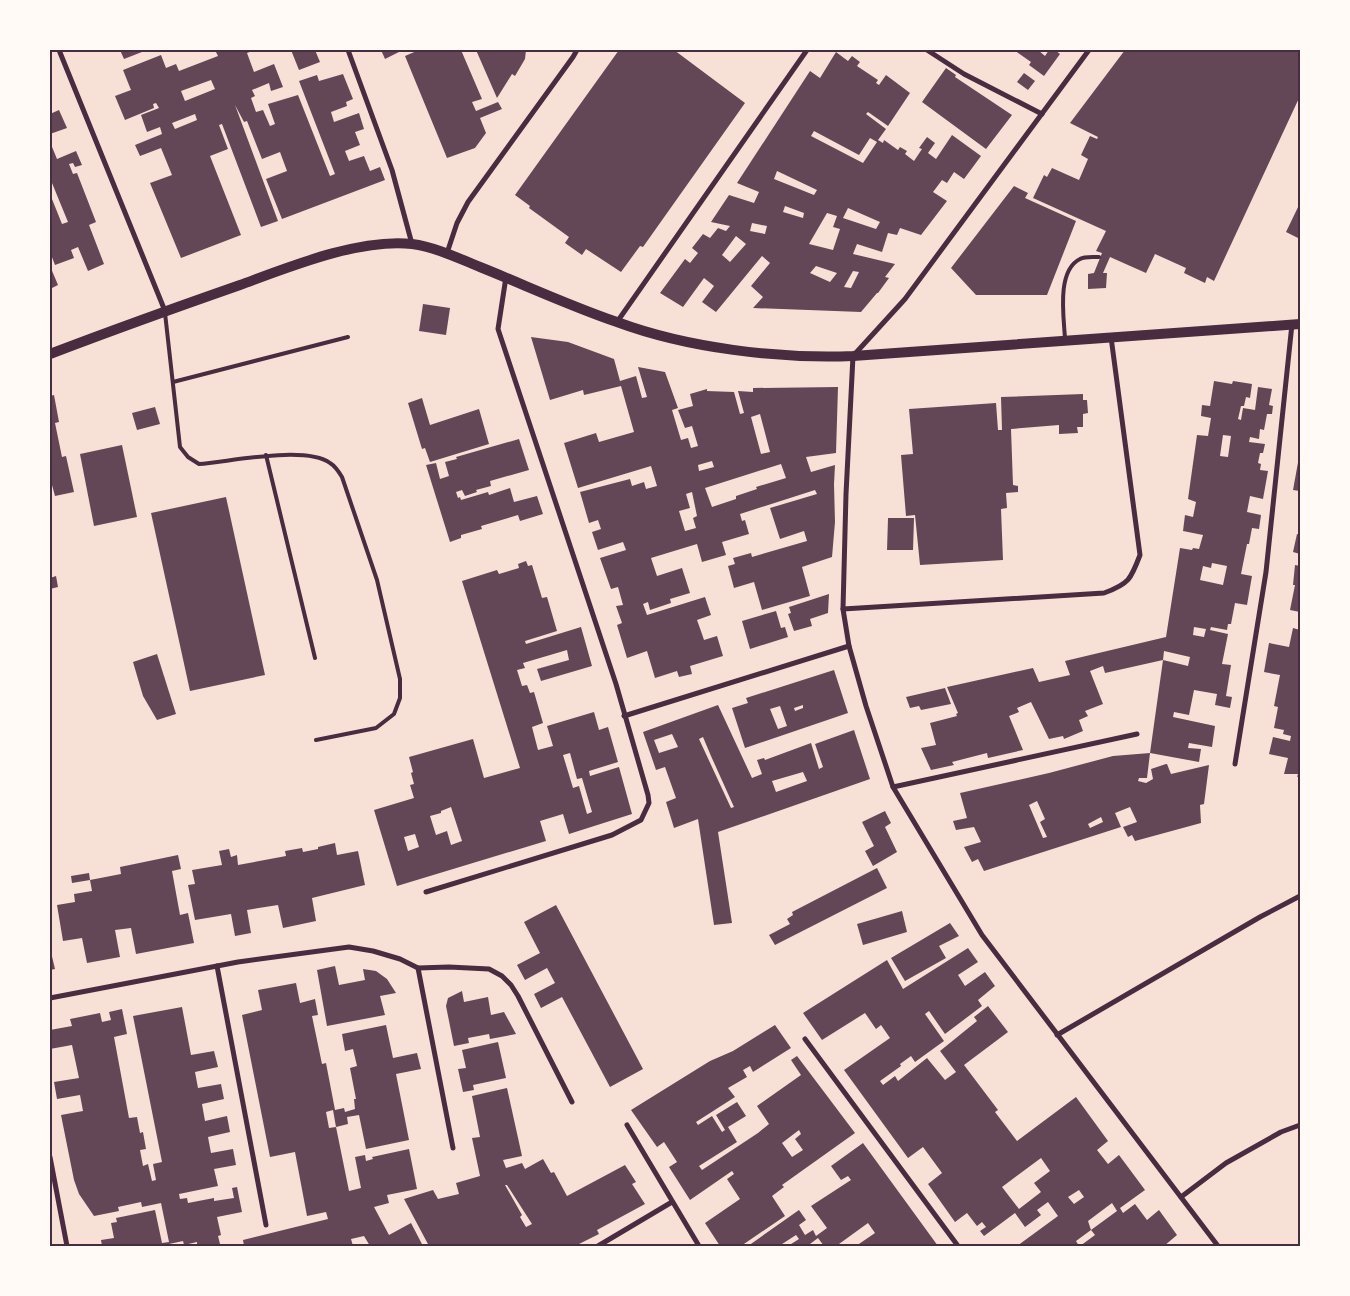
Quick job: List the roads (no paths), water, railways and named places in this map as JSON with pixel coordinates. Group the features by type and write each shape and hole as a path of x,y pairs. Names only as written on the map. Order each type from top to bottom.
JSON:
{"main road":[{"path":"50,354 164,311 312,260 375,245 412,244 447,254 617,322 652,333 696,344 759,352 826,357 853,356 1296,324"}],"street":[{"path":"59,50 164,311"},
{"path":"348,50 392,170 412,244"},
{"path":"447,254 457,223 468,202 577,50"},
{"path":"617,322 807,50"},
{"path":"927,50 936,52 964,74 1042,114"},
{"path":"1089,50 905,299 853,356 846,494 843,609 849,646 866,706 893,786 982,935 1218,1246"},
{"path":"426,892 612,835 641,820 649,803 616,684 498,329 506,277"},
{"path":"1235,764 1266,572 1296,324"},
{"path":"843,609 1104,593 1119,588 1132,576 1140,555 1111,337"},
{"path":"624,716 849,646"},
{"path":"893,786 1137,734"},
{"path":"1057,1035 1260,917 1300,896"},
{"path":"50,998 218,966 349,947 400,959 418,968 449,967 489,970 502,976 518,996 572,1102"},
{"path":"218,966 266,1225"},
{"path":"418,968 453,1148"},
{"path":"805,1040 958,1246"},
{"path":"627,1125 699,1246"},
{"path":"1181,1196 1226,1163 1282,1132 1300,1125"},
{"path":"50,1157 67,1246"},
{"path":"598,1246 672,1202"}],"lane":[{"path":"1065,340 1063,293 1066,276 1071,266 1080,258 1099,257"},
{"path":"164,311 180,447 188,457 199,464 266,455 319,458 329,462 342,477 377,580 400,678 400,698 394,714 376,728 316,740"},
{"path":"173,382 348,337"},
{"path":"266,455 315,658"}]}
